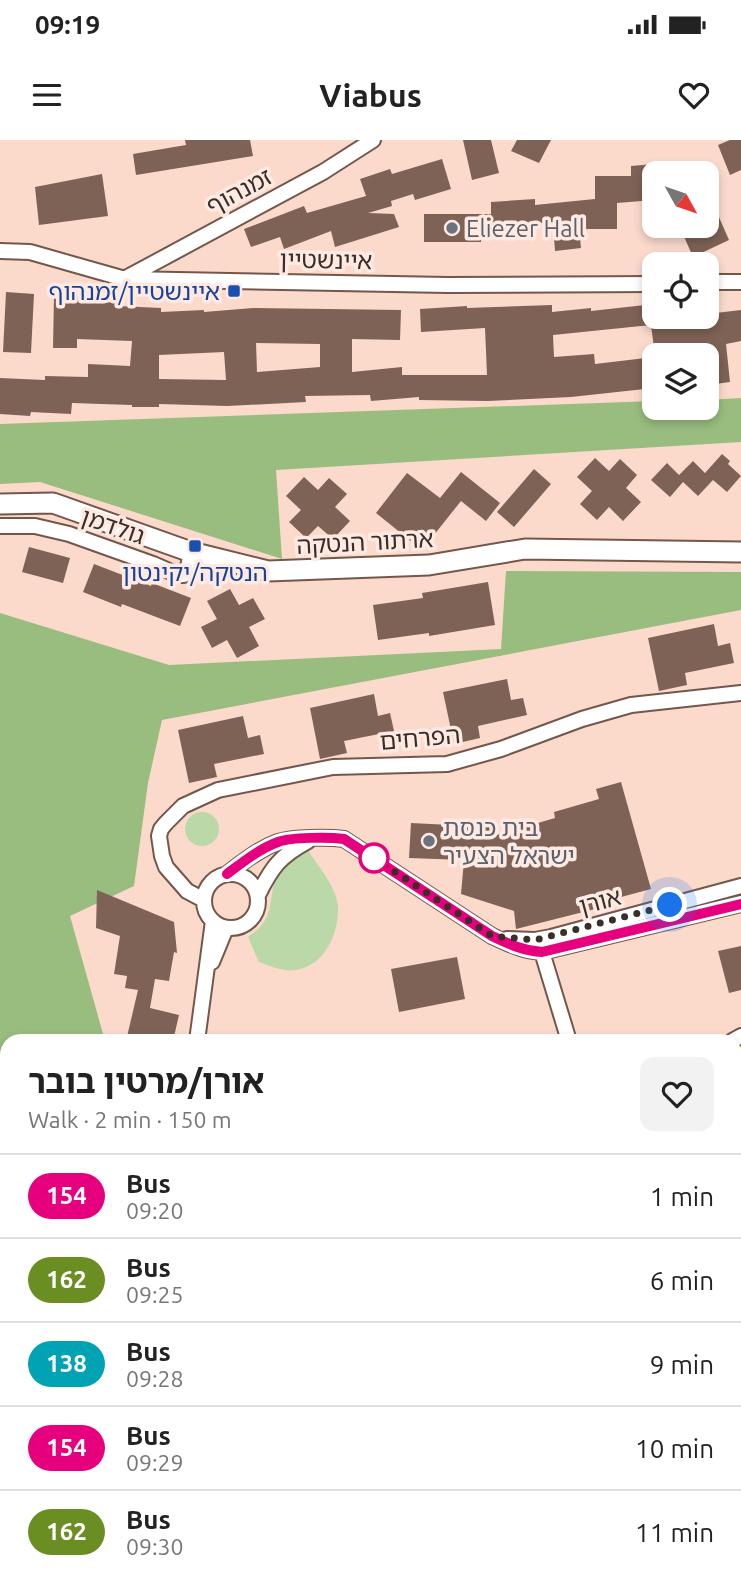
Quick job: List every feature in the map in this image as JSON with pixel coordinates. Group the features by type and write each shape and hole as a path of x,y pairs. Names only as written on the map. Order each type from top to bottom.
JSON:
{"street":[{"name":"זמנהוף","path":"125,279 323,172 373,140"},
{"name":"איינשטיין","path":"0,251 30,252 125,279 449,285 642,284"},
{"path":"719,282 741,282"},
{"name":"ארתור הנטקה","path":"0,504 53,503 191,552 268,571 429,565 525,549 741,552"},
{"name":"גולדמן","path":"0,527 35,526 69,534 178,575 187,572 191,552"},
{"name":"הפרחים","path":"204,900 187,891 166,867 159,836 161,829 183,806 218,790 333,767 447,764 631,705 741,693"},
{"path":"221,876 207,888 204,900 208,915 213,921 226,928 234,928 248,922 256,913 258,895 268,874 283,857 312,839"},
{"name":"אורן","path":"221,876 247,858 280,841 344,839 492,936 516,948 542,952 741,904"},
{"path":"174,875 194,881 233,873 242,875 255,887 258,895"},
{"name":"אורן","path":"492,936 535,940 551,937 741,886"},
{"path":"198,1034 213,921"},
{"path":"205,976 226,928"},
{"name":"אורן","path":"542,952 551,937"},
{"path":"542,952 567,1034"}],"green space":[{"path":"741,398 741,442 276,470 282,559 40,482 0,484 0,424 642,401 642,420 719,420 719,399"},
{"path":"506,571 741,572 741,610 162,720 148,783 134,886 70,916 103,1034 0,1034 0,613 169,665 501,649"},
{"path":"202,812 214,817 219,829 214,841 202,846 190,841 185,829 190,817"},
{"path":"307,849 326,876 337,899 336,927 328,947 315,962 296,970 281,969 259,962 248,937 265,921 274,884 283,867"}],"building":[{"path":"185,140 250,140 253,156 136,175 133,154 186,145"},
{"path":"463,140 491,140 499,173 472,180"},
{"path":"517,140 551,140 539,163 511,151"},
{"path":"730,140 741,140 741,170 730,175 718,145"},
{"path":"442,159 451,189 415,200 413,194 391,201 392,206 368,213 394,214 399,227 335,247 331,231 284,249 280,237 251,247 244,229 304,206 307,213 366,196 360,179 390,169 392,174"},
{"path":"642,165 642,201 617,203 617,229 579,229 581,248 555,251 553,222 481,227 481,242 424,242 424,214 491,214 491,202 535,199 535,205 595,199 595,176 631,176 631,166"},
{"path":"102,174 108,216 39,225 35,187"},
{"path":"719,217 729,240 704,252 691,252 685,238 719,238"},
{"path":"6,292 34,294 31,353 3,352"},
{"path":"54,295 78,296 78,300 118,303 118,306 161,308 161,312 253,308 401,310 400,340 352,339 352,372 402,367 402,375 487,375 485,328 421,332 420,309 552,305 552,312 642,305 642,326 553,335 554,357 594,354 595,364 642,358 642,389 571,397 488,401 419,400 419,397 371,401 370,395 305,396 306,402 227,406 159,404 159,407 132,407 72,403 71,414 0,414 0,378 45,380 45,376 88,377 88,364 130,366 132,341 77,339 77,348 53,348","holes":["256,343 320,344 320,367 257,372","224,352 226,380 159,379 159,355"]},
{"path":"741,310 741,341 726,344 730,382 719,383 719,343 653,343 652,329 719,329 719,313"},
{"path":"722,454 741,476 727,492 713,480 698,496 683,482 670,497 651,480 667,463 679,475 693,461 705,473"},
{"path":"595,458 609,471 620,459 637,475 626,488 641,502 623,521 609,507 597,520 580,504 592,491 577,477"},
{"path":"534,469 551,484 514,527 497,512"},
{"path":"461,472 500,503 486,521 461,501 422,550 376,513 407,473 440,498"},
{"path":"304,477 318,490 329,478 347,494 335,507 350,521 333,539 318,526 306,538 289,522 301,510 286,496"},
{"path":"29,547 70,558 63,583 22,572"},
{"path":"94,564 191,598 180,626 83,592"},
{"path":"488,582 495,625 429,636 429,633 378,640 373,605 423,598 422,593"},
{"path":"230,589 239,605 253,598 265,619 249,627 259,646 237,658 227,640 212,648 201,627 217,619 207,601"},
{"path":"714,624 718,646 730,643 734,663 685,673 687,685 659,691 648,638"},
{"path":"507,679 511,700 523,698 527,715 478,726 480,738 454,744 443,692"},
{"path":"374,694 378,716 390,713 394,731 344,741 347,753 320,759 310,708"},
{"path":"243,716 248,738 260,735 264,754 214,764 217,777 189,783 178,730"},
{"path":"621,782 651,889 610,900 611,905 516,929 514,911 461,894 464,860 409,858 411,823 490,827 490,837 555,818 554,812 599,799 596,789"},
{"path":"97,890 174,922 177,953 174,952 169,981 155,979 150,1008 179,1015 175,1034 128,1034 138,990 125,988 127,976 114,974 120,936 96,928"},
{"path":"741,946 741,990 729,993 718,951"},
{"path":"457,957 465,999 399,1012 391,969"}],"bus line":[{"name":"154","path":"227,874 247,858 280,841 344,839 492,936 516,948 542,952 741,904"}],"place":[{"name":"Eliezer Hall","path":"452,228"},
{"name":"איינשטיין/זמנהוף","path":"234,291"},
{"name":"הנטקה/יקינטון","path":"195,546"},
{"name":"בית כנסת ישראל הצעיר","path":"429,841"}],"route":[{"path":"374,858 492,936 535,940 670,905"}]}
